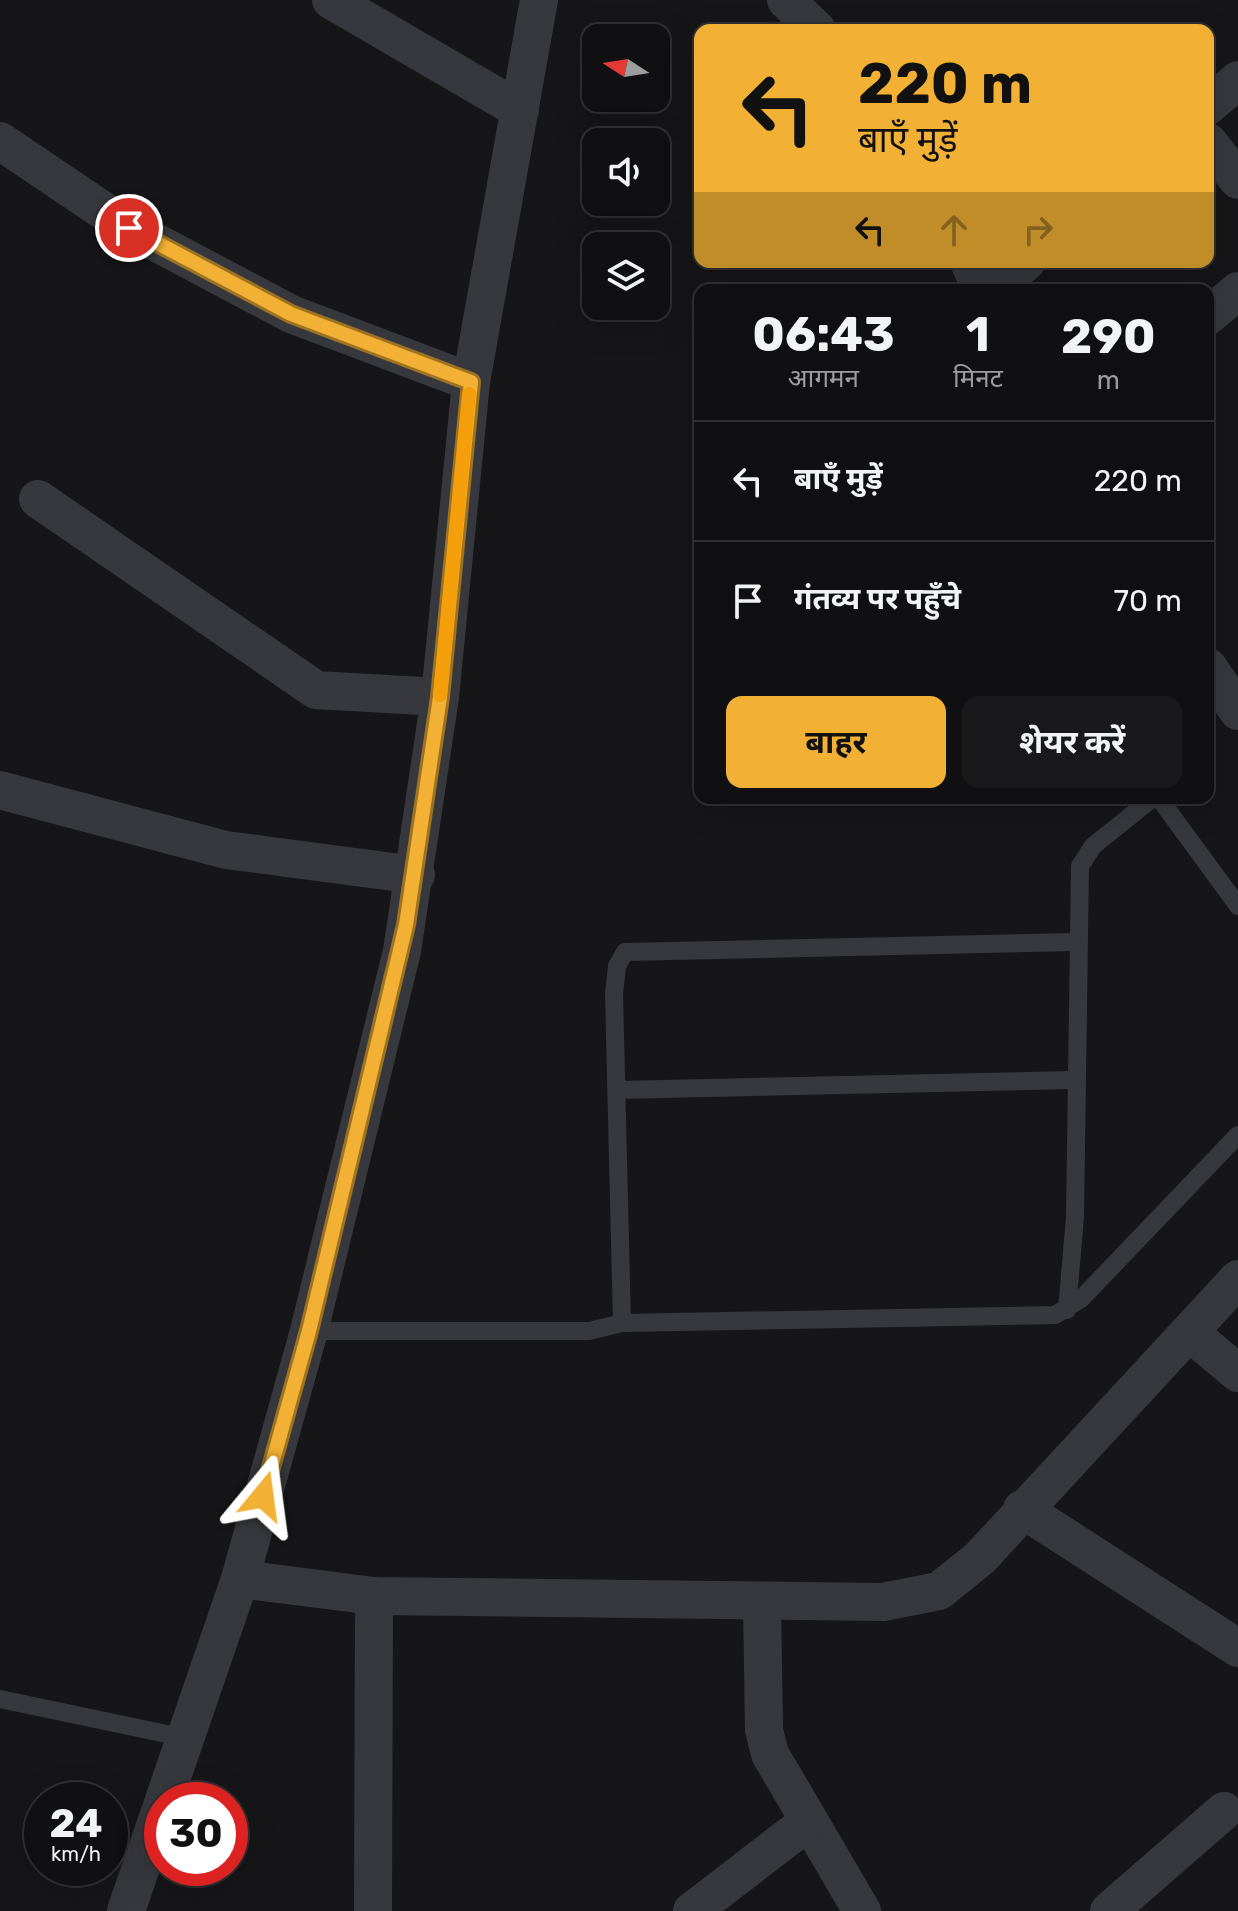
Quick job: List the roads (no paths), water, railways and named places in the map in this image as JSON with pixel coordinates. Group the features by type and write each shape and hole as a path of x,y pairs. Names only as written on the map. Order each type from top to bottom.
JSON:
{"street":[{"path":"331,0 520,110"},
{"path":"786,0 811,24"},
{"path":"170,1782 240,1579 309,1331 402,951 416,875 440,697 471,382 520,110 535,2"},
{"path":"1214,101 1238,80"},
{"path":"0,141 129,228 291,314 471,382"},
{"path":"1214,150 1238,180"},
{"path":"1000,284 1019,268"},
{"path":"1214,311 1238,291"},
{"path":"38,499 316,690 440,697"},
{"path":"1214,676 1238,711"},
{"path":"0,790 226,850 416,875"},
{"path":"240,1579 374,1596 883,1602 939,1591 980,1558 1022,1509 1238,1279"},
{"path":"1189,1332 1238,1373"},
{"path":"1022,1509 1233,1636"},
{"path":"373,1911 374,1596"},
{"path":"762,1602 765,1739 808,1822 862,1911"},
{"path":"1109,1911 1224,1811"},
{"path":"692,1911 808,1822"},
{"path":"126,1911 144,1858"}],"lane":[{"path":"1067,1310 1075,1217 1076,942 1080,866 1093,846 1146,804"},
{"path":"1163,804 1238,906"},
{"path":"622,1323 614,994 617,966 625,952 1076,942"},
{"path":"617,1090 1075,1080"},
{"path":"309,1331 589,1331 622,1323 1055,1315 1081,1299 1238,1135"},
{"path":"0,1699 186,1738"}]}
